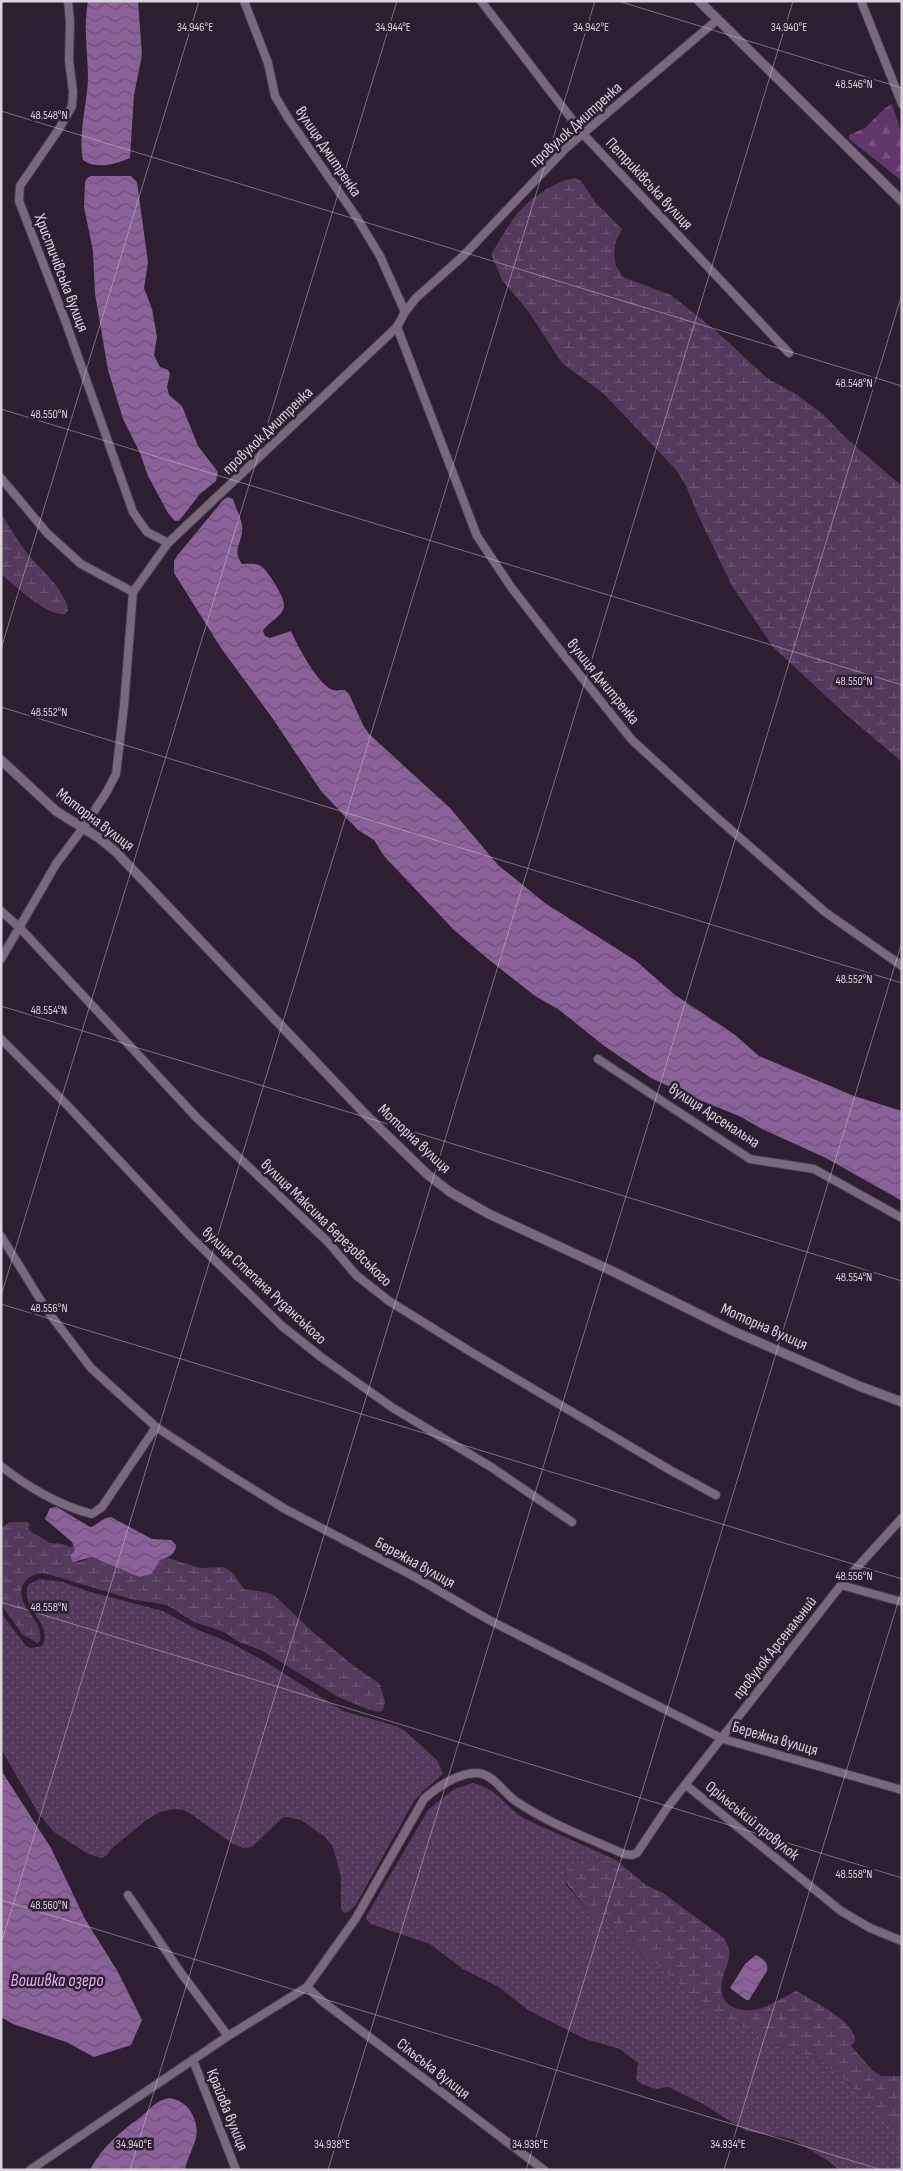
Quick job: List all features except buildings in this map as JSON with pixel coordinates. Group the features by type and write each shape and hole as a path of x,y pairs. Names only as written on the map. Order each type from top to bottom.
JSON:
{"street":[{"name":"Христичівська вулиця","path":"68,1 70,22 69,60 73,92 72,106 59,129 20,186 19,201 66,320 133,512 147,532 168,544"},
{"name":"вулиця Дмитренка","path":"244,1 268,63 275,96 357,218 380,256 405,312"},
{"name":"Петриківська вулиця","path":"481,1 584,135 789,353"},
{"path":"699,1 902,201"},
{"path":"861,1 902,104"},
{"name":"провулок Дмитренка","path":"133,592 168,544 397,327 405,312 416,298 463,256 566,148 584,135 717,20"},
{"name":"вулиця Дмитренка","path":"397,327 477,536 511,587 565,657 632,740 701,804 825,912 902,966"},
{"path":"1,478 46,533 81,564 133,592 124,706 116,774 83,828 56,864 1,959"},
{"name":"Моторна вулиця","path":"1,760 56,811 116,852 141,876 258,1003 366,1115 427,1174 450,1192 489,1214 610,1270 732,1331 858,1386 902,1402"},
{"name":"вулиця Максима Березовського","path":"1,911 20,928 197,1118 328,1242 356,1275 389,1302 610,1435 716,1495"},
{"name":"вулиця Степана Руданського","path":"1,1039 67,1105 190,1236 282,1326 321,1357 394,1408 491,1467 572,1522"},
{"name":"вулиця Арсенальна","path":"598,1058 750,1159 814,1169 902,1218"},
{"name":"Бережна вулиця","path":"1,1236 46,1309 91,1368 156,1427 285,1509 415,1577 489,1620 723,1738 902,1790"},
{"path":"1,1466 43,1493 80,1511 92,1514 102,1507 156,1427"},
{"name":"провулок Арсенальний","path":"307,1987 356,1918 424,1799 436,1788 450,1780 477,1773 491,1777 510,1798 535,1814 624,1854 632,1855 641,1849 667,1808 842,1585 902,1518"},
{"path":"842,1585 902,1602"},
{"name":"Орільський провулок","path":"686,1785 842,1911 870,1928 902,1941"},
{"path":"128,1895 181,1973 228,2036"},
{"path":"30,2170 228,2036 307,1987"},
{"name":"Сільська вулиця","path":"307,1987 330,2007 544,2170"},
{"name":"Крайова вулиця","path":"193,2060 236,2170"}],"green space":[{"path":"892,104 902,135 902,181 849,139 849,135 865,128 885,108"},
{"path":"575,178 581,181 595,202 622,229 616,241 614,254 616,266 623,277 671,295 716,331 767,378 796,394 823,414 846,438 902,486 902,762 842,711 773,647 731,584 686,486 677,471 604,394 562,363 529,312 502,280 491,254 519,211 533,198 550,187"},
{"path":"1,513 26,552 58,588 66,603 68,611 65,614 58,614 41,606 1,574"},
{"path":"10,1522 27,1522 30,1524 28,1528 30,1531 50,1543 63,1544 70,1547 74,1545 77,1563 92,1557 139,1577 152,1574 160,1560 168,1558 200,1568 224,1567 233,1573 244,1589 274,1595 315,1634 354,1666 380,1684 385,1702 383,1710 380,1712 367,1709 338,1697 261,1650 239,1642 224,1632 194,1622 167,1605 131,1599 44,1573 30,1577 24,1583 21,1593 24,1604 39,1629 40,1641 37,1643 22,1634 1,1604 1,1528"},
{"path":"40,1579 63,1582 87,1591 163,1611 266,1662 343,1711 393,1725 404,1730 437,1760 443,1774 414,1801 355,1906 347,1913 343,1912 341,1908 341,1877 333,1847 325,1837 301,1820 287,1817 282,1818 252,1847 243,1848 233,1844 191,1814 183,1810 174,1809 160,1812 145,1821 102,1858 88,1854 54,1832 38,1813 1,1749 1,1613 26,1646 30,1648 42,1646 45,1638 44,1630 31,1607 27,1592 29,1584"},
{"path":"473,1783 495,1793 525,1819 616,1860 596,1861 565,1884 586,1908 657,1965 704,2009 748,2029 787,2050 818,2058 844,2079 902,2135 902,2170 839,2170 827,2160 792,2139 746,2131 703,2104 668,2087 656,2089 641,2084 636,2079 638,2063 620,2049 585,2039 528,2010 499,1987 463,1969 430,1944 371,1924 366,1919 367,1915 428,1810 454,1789"},
{"path":"616,1860 646,1885 663,1893 724,1938 729,1950 729,1960 723,1975 721,1989 724,1998 731,2006 747,2011 756,2010 796,1991 842,2019 854,2034 855,2042 851,2046 873,2071 881,2076 902,2076 902,2135 844,2079 818,2058 787,2050 748,2029 704,2009 657,1965 586,1908 563,1879 563,1874 575,1866 595,1861"}],"water":[{"path":"88,1 138,1 142,55 134,95 130,158 106,165 94,165 83,160 82,129 88,79 86,30"},
{"path":"91,176 131,176 137,182 148,262 144,288 152,309 157,337 154,355 160,367 168,370 170,374 167,387 169,395 182,406 198,446 218,472 216,481 200,494 179,521 175,521 168,513 148,476 140,453 123,419 108,370 95,294 93,251 84,207 85,182"},
{"path":"228,497 233,499 242,524 238,548 239,560 242,564 257,564 261,566 276,585 284,603 281,614 263,631 265,636 270,638 291,631 309,664 321,681 333,690 345,690 349,694 369,734 450,808 498,865 545,903 636,961 675,995 734,1034 759,1056 854,1096 902,1111 902,1201 826,1158 762,1129 739,1116 651,1078 603,1045 558,1009 535,996 488,959 453,929 384,856 374,840 358,830 321,791 273,719 221,648 174,573 174,561 177,556 223,500"},
{"path":"57,1507 90,1527 111,1517 152,1539 171,1540 176,1545 175,1551 160,1560 152,1574 139,1577 92,1557 73,1562 70,1556 75,1550 72,1542 45,1519 50,1508"},
{"name":"Вошивка озеро","path":"1,1770 51,1848 85,1919 118,1972 142,2020 131,2045 94,2057 66,2042 13,2024 1,2017"},
{"path":"756,1955 766,1963 767,1971 749,2000 746,2000 730,1988 745,1964"},
{"path":"170,2098 186,2106 197,2129 195,2142 185,2170 90,2170 99,2155 117,2135 156,2103"}]}
